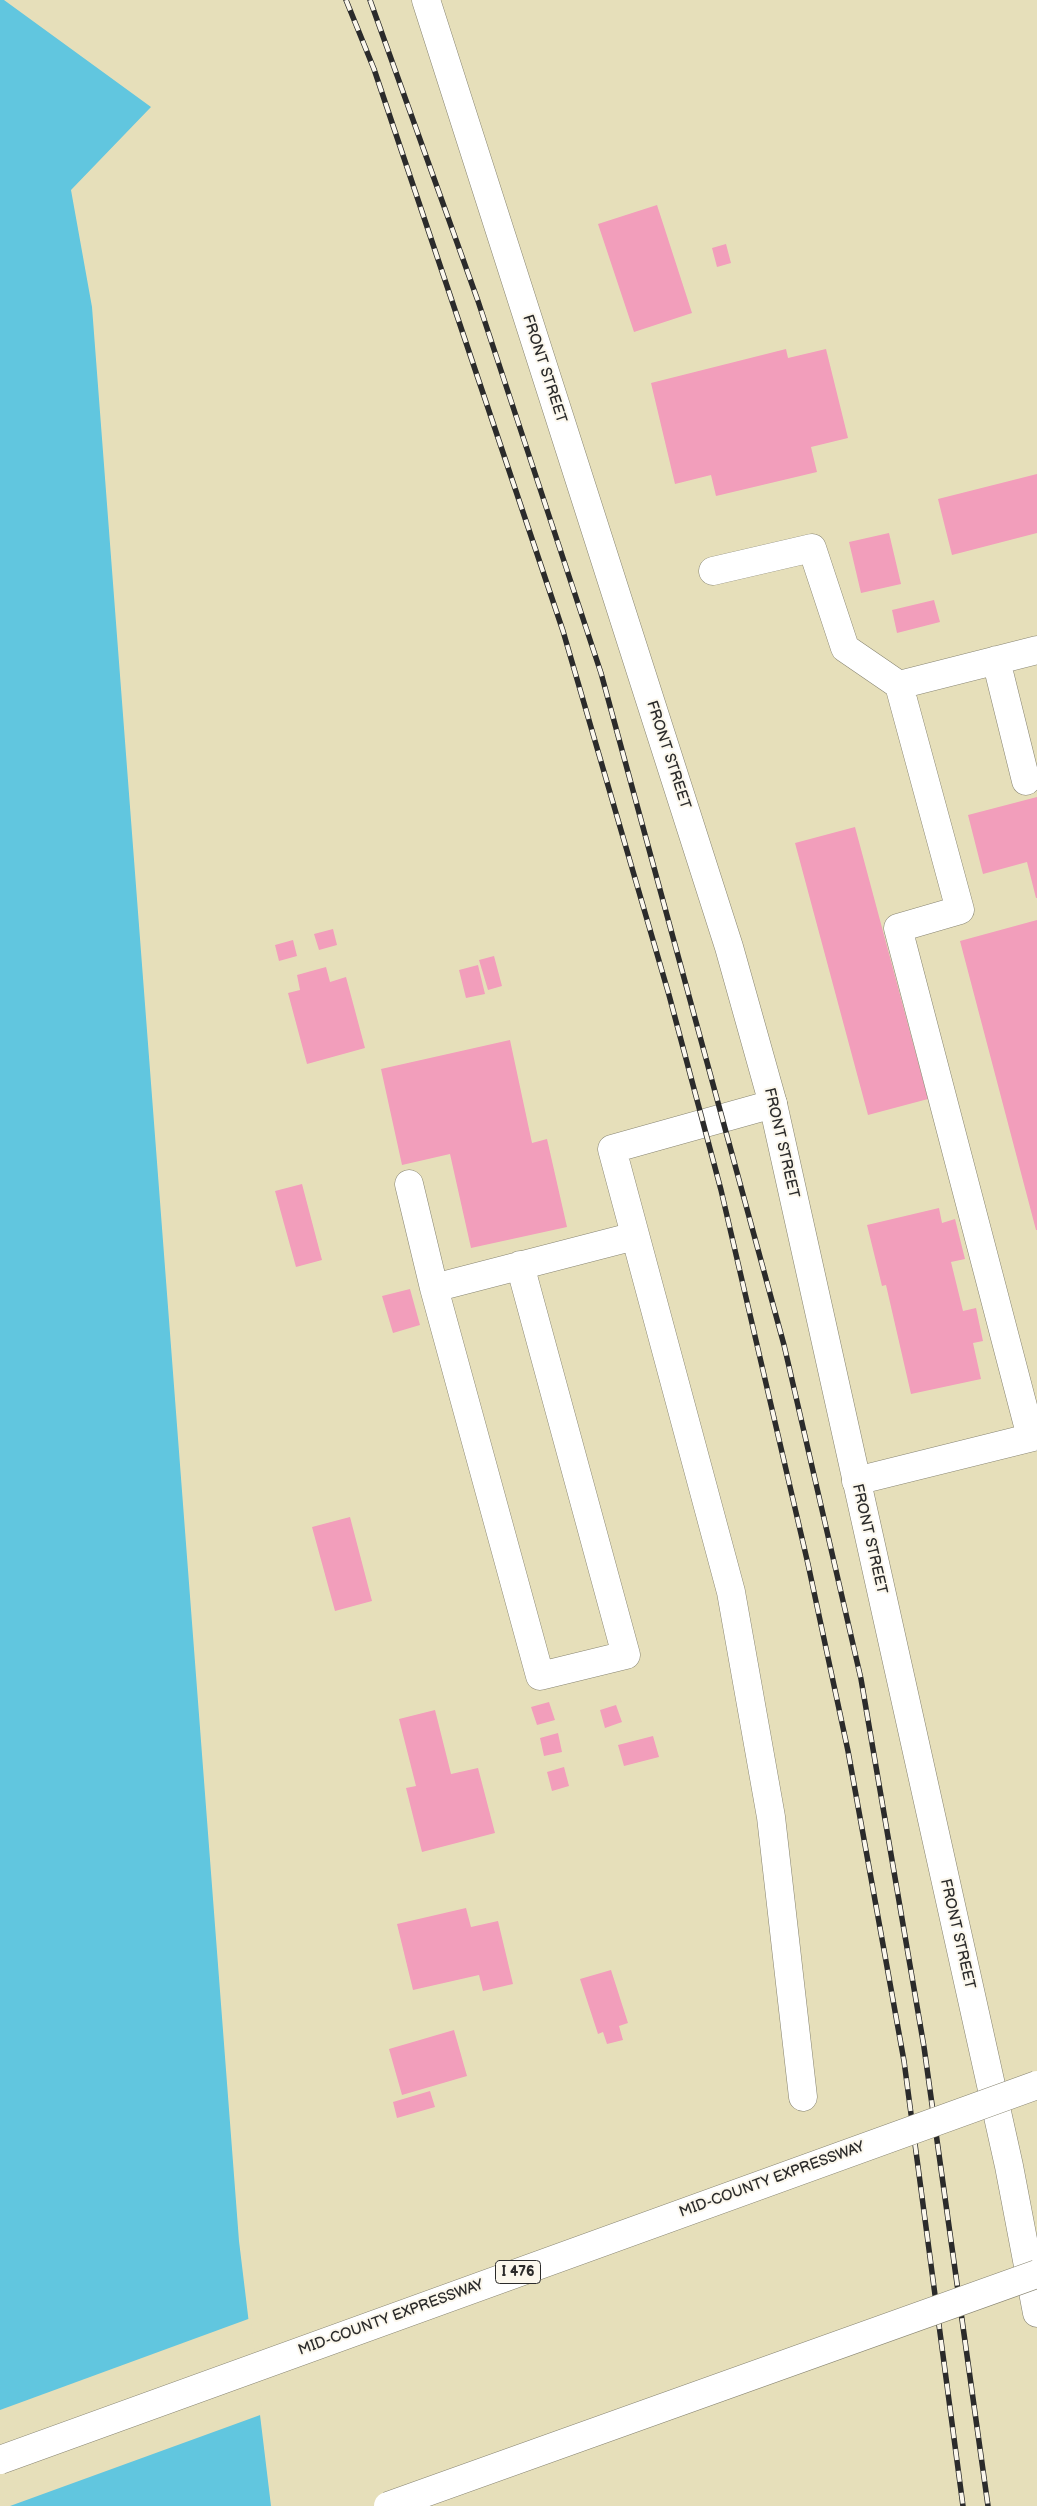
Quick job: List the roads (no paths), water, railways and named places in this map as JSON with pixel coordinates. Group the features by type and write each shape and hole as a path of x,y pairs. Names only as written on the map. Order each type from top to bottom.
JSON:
{"main road":[{"name":"FRONT STREET","path":"426,0 730,947 773,1104 1009,2166 1037,2313"},
{"path":"713,571 812,548 845,648 899,685 960,910 898,928 1034,1436 856,1481"},
{"path":"899,685 1037,650"},
{"path":"996,660 1026,781"},
{"path":"773,1104 612,1149 731,1592 771,1816 802,2097"},
{"path":"410,1184 434,1288 540,1676 626,1655 520,1265"},
{"path":"434,1288 635,1236"},
{"name":"MID-COUNTY EXPRESSWAY","path":"0,2460 1037,2085"},
{"path":"388,2506 1037,2274"}],"water":[{"path":"0,0 4,0 151,107 71,190 92,307 239,2241 271,2506 0,2506"}],"railway":[{"path":"346,0 374,69 563,631 669,995 721,1190 808,1564 848,1751 904,2061 963,2506"},
{"path":"370,0 478,301 601,673 784,1345 861,1679 924,2047 988,2506"}]}
